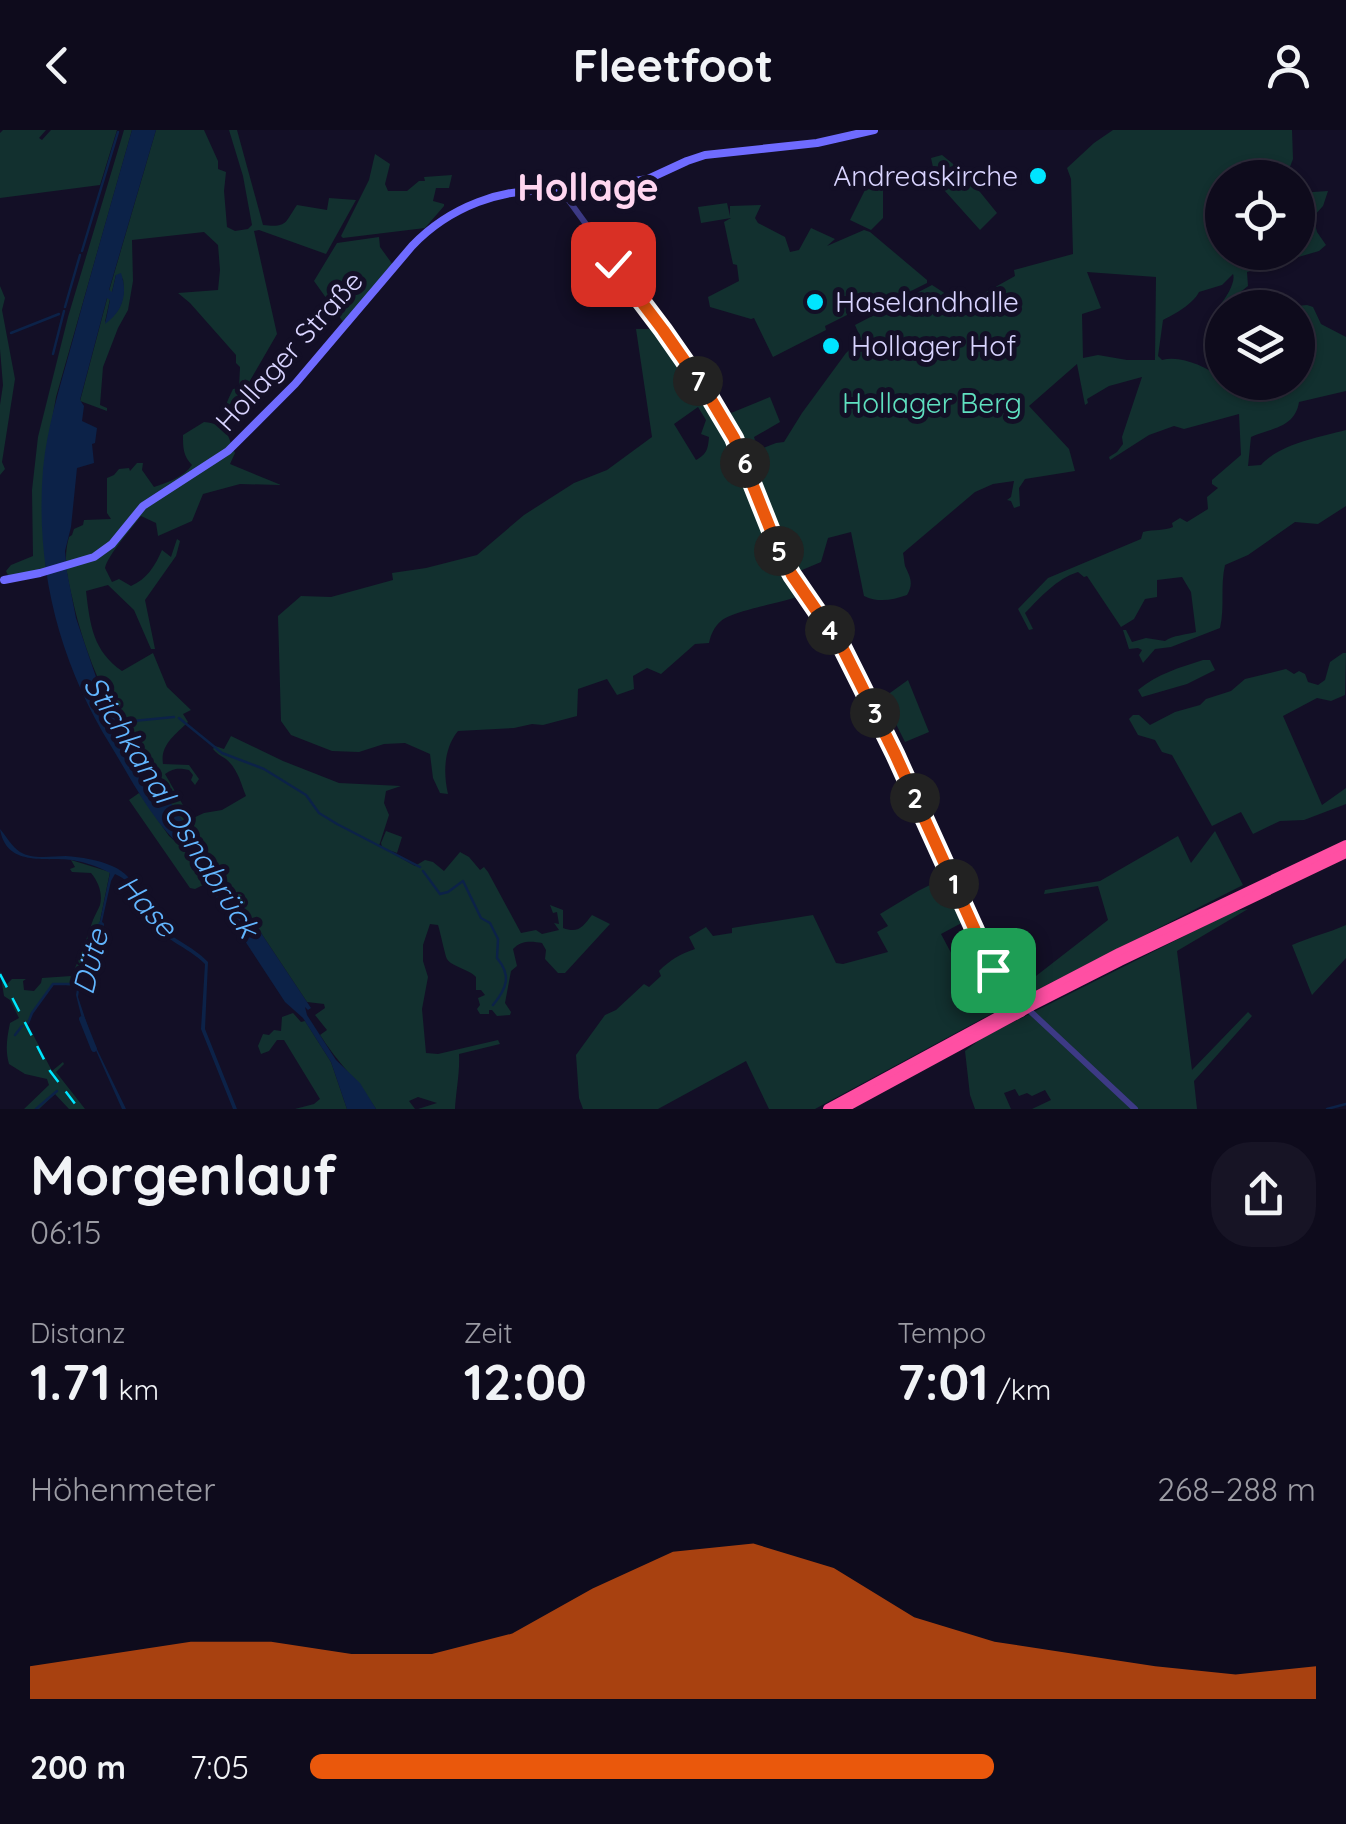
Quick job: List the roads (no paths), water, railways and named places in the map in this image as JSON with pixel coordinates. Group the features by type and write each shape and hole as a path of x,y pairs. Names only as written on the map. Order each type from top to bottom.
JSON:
{"highway":[{"path":"841,1109 1136,944 1346,844"},
{"path":"828,1109 1024,1007 1346,853"}],"main road":[{"path":"568,194 648,179 706,155 817,143 874,130"},
{"name":"Hollager Straße","path":"4,580 97,555 112,544 142,506 237,444 295,384 432,227 501,194 524,190 556,192 562,186 568,194"}],"street":[{"path":"568,194 734,438 779,551 846,654 993,970 1009,991 1135,1109"}],"water":[{"name":"Stichkanal Osnabrück","path":"132,130 156,130 109,290 112,292 116,275 121,273 122,302 105,324 110,300 107,298 80,400 84,406 82,421 97,428 92,444 94,463 77,468 65,551 76,618 97,680 114,714 204,855 221,873 311,1008 305,1007 307,1015 336,1060 360,1083 376,1109 347,1109 331,1062 303,1018 285,1002 186,851 144,802 77,681 54,613 43,542 45,454 58,394"},
{"path":"0,829 25,854 84,858 121,871 160,927 208,962 205,1029 237,1109 233,1109 201,1029 205,964 155,926 132,888 115,874 96,949 78,997 92,1039 126,1109 122,1109 82,1019 76,995 78,983 94,950 110,873 77,861 28,858 18,855 4,841"}],"waterway":[{"path":"82,251 118,132"},
{"path":"65,307 80,255"},
{"path":"53,354 64,311"},
{"path":"11,333 59,314"},
{"name":"Stichkanal Osnabrück","path":"123,722 174,717"},
{"path":"179,718 222,753 264,769 306,795 319,813 420,867"},
{"path":"926,831 938,858"},
{"path":"423,871 440,894 463,881 481,918 490,923 498,939 497,958 506,976 505,987 493,1005"},
{"name":"Düte","path":"93,956 101,925"},
{"path":"28,1023 53,984 79,984"},
{"name":"Düte","path":"82,1019 94,1049"},
{"path":"15,1035 22,1026"},
{"path":"36,1109 57,1091"},
{"path":"1327,1109 1346,1104"}],"railway":[{"path":"0,974 50,1071 79,1109"}],"place":[{"name":"Andreaskirche","path":"1038,176"},
{"name":"Haselandhalle","path":"815,302"},
{"name":"Hollager Hof","path":"831,346"}],"district":[{"name":"Hollage","path":"588,188"}],"park label":[{"name":"Hollager Berg","path":"932,403"}],"water label":[{"name":"Hase","path":"147,906"}]}
